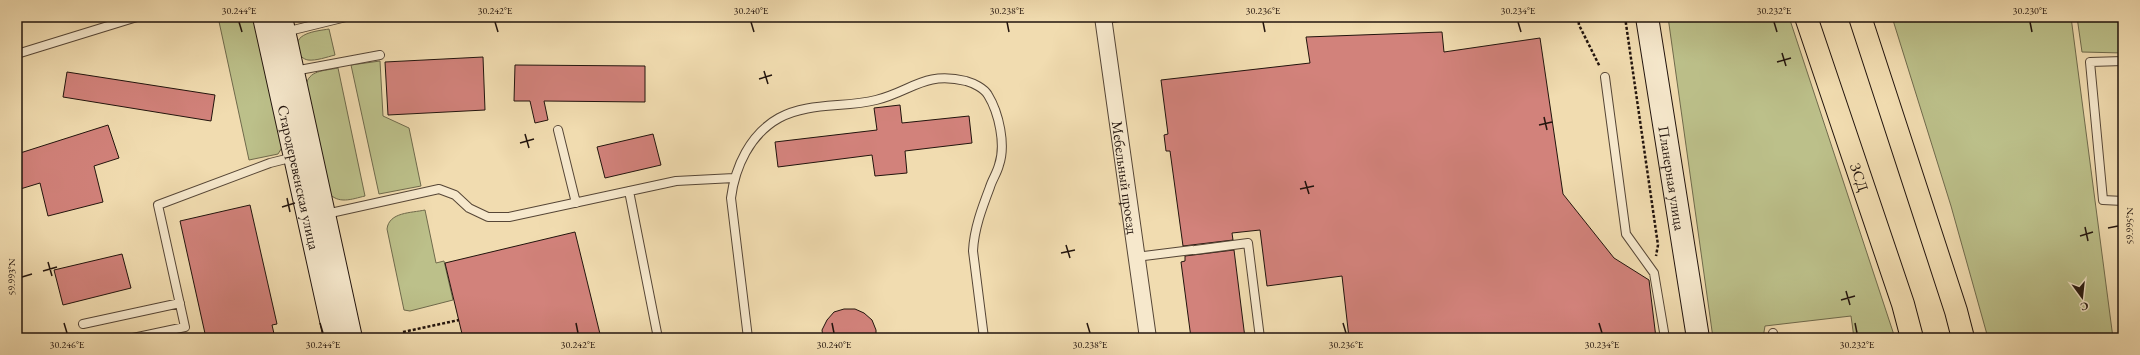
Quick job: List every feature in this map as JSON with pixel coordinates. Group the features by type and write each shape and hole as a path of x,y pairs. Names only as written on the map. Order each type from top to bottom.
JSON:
{"highway":[{"name":"ЗСД","path":"1806,17 1903,304 1912,338"},
{"path":"1860,17 1956,311 1963,338"}],"street":[{"name":"Планерная улица","path":"1647,17 1698,338"},
{"name":"Мебельный проезд","path":"1103,18 1148,338"},
{"name":"Стародеревенская улица","path":"274,25 316,216 335,338"},
{"name":"Стародеревенская улица","path":"316,216 351,338"}],"lane":[{"path":"17,54 137,17"},
{"path":"274,25 346,17"},
{"path":"1103,18 1120,17"},
{"path":"285,74 380,55"},
{"path":"2123,61 2090,62 2103,200 2123,201"},
{"path":"1605,77 1626,234 1654,273 1665,338"},
{"path":"748,338 731,198 734,178 745,153 760,132 779,118 800,110 876,100 911,85 932,79 953,78 974,83 988,94 999,129 1001,147 1000,165 987,194 974,237 973,252 984,338"},
{"path":"558,130 576,203"},
{"path":"133,338 185,327 158,205 270,163 303,155"},
{"path":"316,216 439,189 455,195 469,208 488,217 509,217 676,181 734,178"},
{"path":"629,191 658,338"},
{"path":"1136,257 1248,243 1260,338"},
{"path":"83,324 180,303"}],"path":[{"path":"1578,17 1579,25 1605,77"},
{"path":"1625,17 1658,245 1654,273"},
{"path":"403,332 459,320"}],"green space":[{"path":"218,17 256,17 283,146 278,154 249,160"},
{"path":"1668,17 1789,17 1895,338 1854,338 1851,316 1765,326 1763,338 1713,338"},
{"path":"1892,17 2071,17 2113,338 1988,338 1951,206"},
{"path":"2077,17 2123,17 2123,53 2082,52"},
{"path":"329,29 335,55 322,59 311,60 306,60 302,57 297,46 301,37 312,32"},
{"path":"380,61 383,116 409,128 421,186 379,194 351,65"},
{"path":"338,68 365,196 345,200 336,199 328,192 306,86 307,81 313,74"},
{"path":"425,210 436,263 444,261 453,300 410,311 404,310 387,229 389,223 396,216"}],"building":[{"path":"1442,32 1444,52 1540,38 1563,194 1614,258 1649,280 1656,338 1349,338 1342,276 1267,286 1260,230 1232,233 1233,240 1183,246 1170,151 1166,151 1164,135 1168,134 1161,80 1310,63 1306,37"},
{"path":"483,57 485,110 388,115 385,62"},
{"path":"515,65 645,66 645,102 544,101 548,120 535,123 530,101 514,101"},
{"path":"67,72 215,95 211,121 63,97"},
{"path":"900,105 902,123 969,116 972,143 905,151 907,173 875,176 872,155 778,167 775,142 877,130 874,108"},
{"path":"108,125 119,158 94,166 103,202 48,216 40,183 17,190 17,154"},
{"path":"653,134 661,165 605,178 597,147"},
{"path":"250,205 277,324 272,325 275,338 206,338 180,221"},
{"path":"575,232 601,338 463,338 445,263"},
{"path":"1234,250 1245,338 1191,338 1181,262 1185,261 1185,256"},
{"path":"122,254 131,288 63,305 54,270"},
{"path":"844,309 855,309 864,313 872,320 876,330 876,338 823,338 822,330 827,320 834,312"}]}
